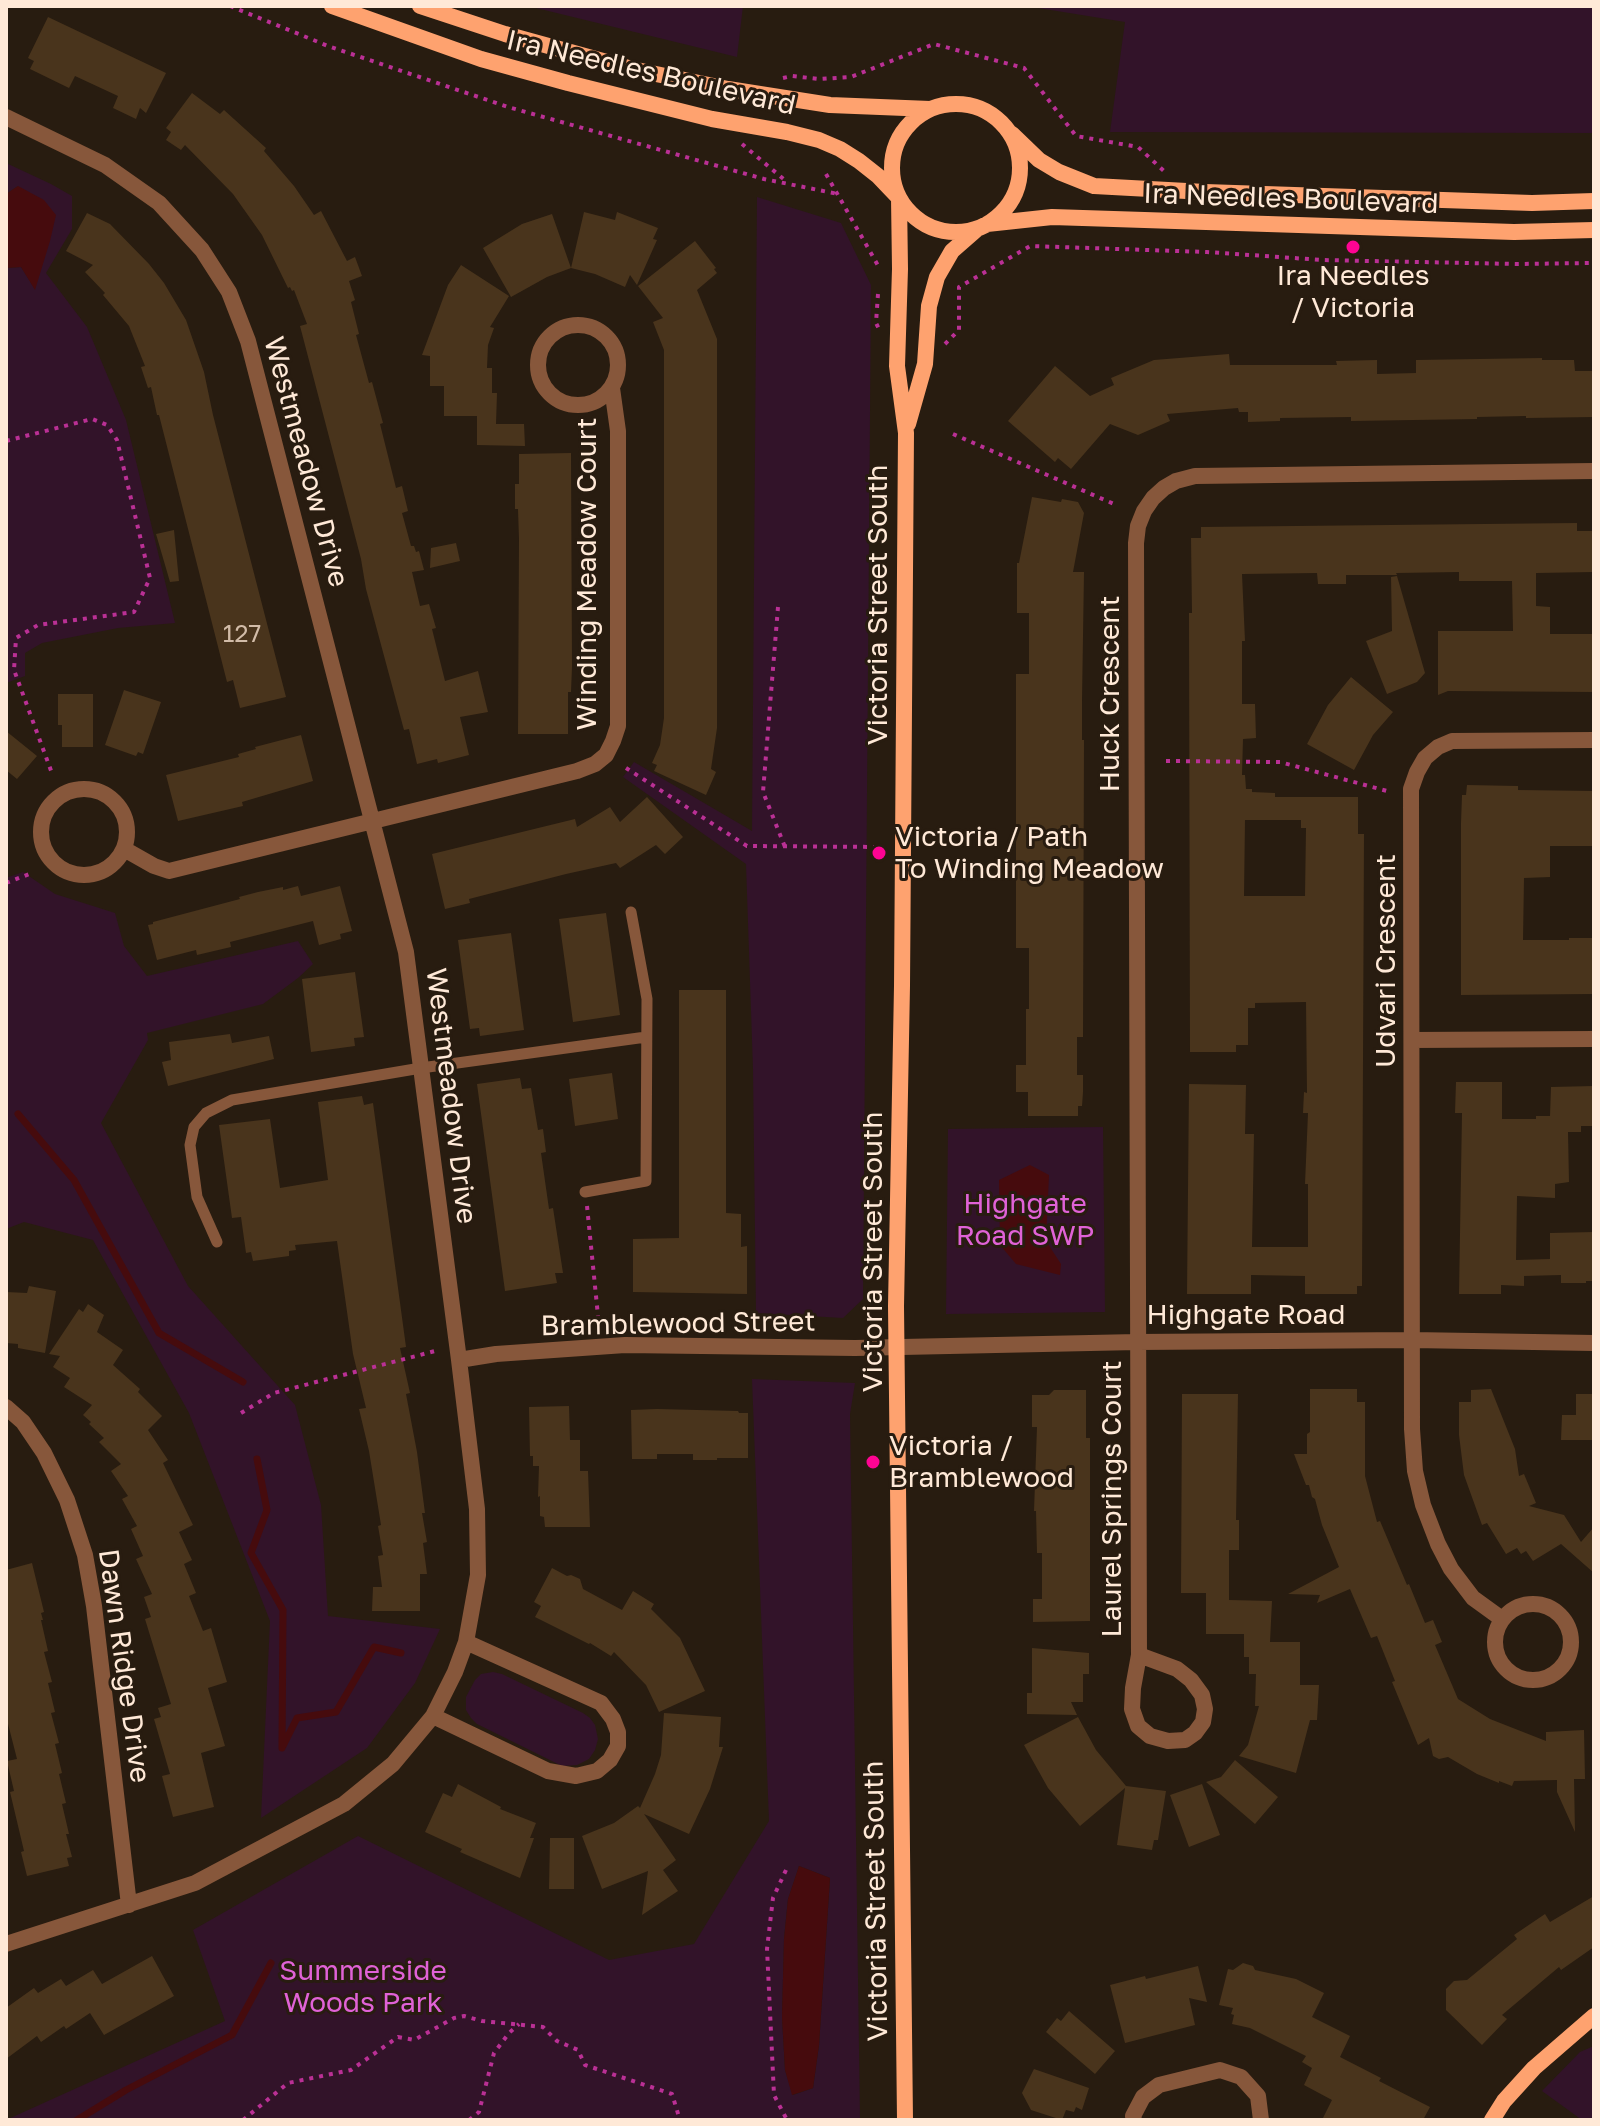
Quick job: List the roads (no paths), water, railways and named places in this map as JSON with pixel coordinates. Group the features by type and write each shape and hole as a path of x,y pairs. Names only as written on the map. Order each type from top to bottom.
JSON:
{"main road":[{"name":"Ira Needles Boulevard","path":"332,6 481,59 568,83 712,119 819,140 840,149 878,176 899,198"},
{"name":"Ira Needles Boulevard","path":"420,6 505,34 632,69 728,89 830,105 930,109"},
{"path":"950,104 972,105 998,118 1012,134 1020,161 1019,182 999,216 983,226 958,232 933,228 910,213 899,198 892,167 897,143 908,125 930,109 950,104"},
{"name":"Ira Needles Boulevard","path":"1012,134 1039,160 1094,186 1532,203 1594,201"},
{"name":"Victoria Street South","path":"899,198 897,366 906,433 896,1306 905,2120"},
{"name":"Ira Needles Boulevard","path":"983,226 1052,217 1514,232 1594,230"},
{"name":"Victoria Street South","path":"906,433 925,364 929,306 937,277 952,251 983,226"},
{"path":"1492,2120 1504,2101 1534,2068 1594,2016"}],"street":[{"name":"Westmeadow Drive","path":"6,117 105,165 159,203 202,250 229,292 248,341 406,952 477,1509 478,1562 466,1642 433,1716 393,1764 344,1804 195,1883 6,1944"},
{"name":"Winding Meadow Court","path":"124,849 169,871 577,771 595,764 606,755 618,726 618,431 612,388 618,375 618,361 615,347 606,336 582,324 555,331 545,341 537,367 546,390 555,399 579,406 603,397 612,388"},
{"name":"Huck Crescent","path":"1137,1342 1136,543 1144,511 1164,488 1195,476 1594,471"},
{"name":"Udvari Crescent","path":"1502,1619 1473,1598 1451,1569 1423,1505 1415,1471 1412,1429 1411,789 1425,758 1452,741 1594,740"},
{"path":"70,791 98,791 111,797 126,821 124,849 105,870 77,874 64,870 45,849 41,835 48,808 70,791"},
{"path":"1412,1040 1594,1039"},
{"name":"Highgate Road","path":"898,1346 1412,1340 1594,1343"},
{"name":"Laurel Springs Court","path":"1137,1342 1139,1655 1132,1709 1138,1726 1150,1736 1168,1741 1185,1740 1203,1722 1205,1709 1202,1695 1191,1680 1177,1669 1139,1655"},
{"name":"Bramblewood Street","path":"459,1360 496,1354 625,1345 898,1346"},
{"name":"Dawn Ridge Drive","path":"6,1407 23,1422 44,1453 67,1500 85,1555 94,1606 129,1905"},
{"path":"1524,1605 1552,1608 1562,1617 1569,1630 1571,1640 1564,1663 1556,1672 1542,1679 1527,1679 1511,1673 1500,1661 1495,1648 1496,1632 1502,1619 1524,1605"},
{"path":"433,1716 548,1771 576,1776 597,1771 610,1760 618,1746 618,1732 613,1719 601,1703 466,1642"},
{"path":"1134,2120 1143,2097 1159,2085 1220,2070 1241,2077 1258,2096 1261,2120"}],"lane":[{"path":"585,1192 646,1181 647,999 631,912"},
{"path":"217,1242 197,1197 190,1145 194,1127 206,1113 232,1100 421,1068 646,1037"}],"waterway":[{"path":"18,1114 74,1180 159,1333 243,1382"},
{"path":"257,1459 267,1510 251,1553 283,1610 282,1748"},
{"path":"283,1746 297,1718 336,1712 374,1647 401,1653"},
{"path":"77,2120 126,2090 232,2035 271,1963"}],"place":[{"name":"Ira Needles / Victoria","path":"1353,247"},
{"name":"Victoria / Path To Winding Meadow","path":"879,853"},
{"name":"Victoria / Bramblewood","path":"873,1462"}],"park label":[{"name":"Highgate Road SWP","path":"1025,1220"},
{"name":"Summerside Woods Park","path":"363,1987"}]}
